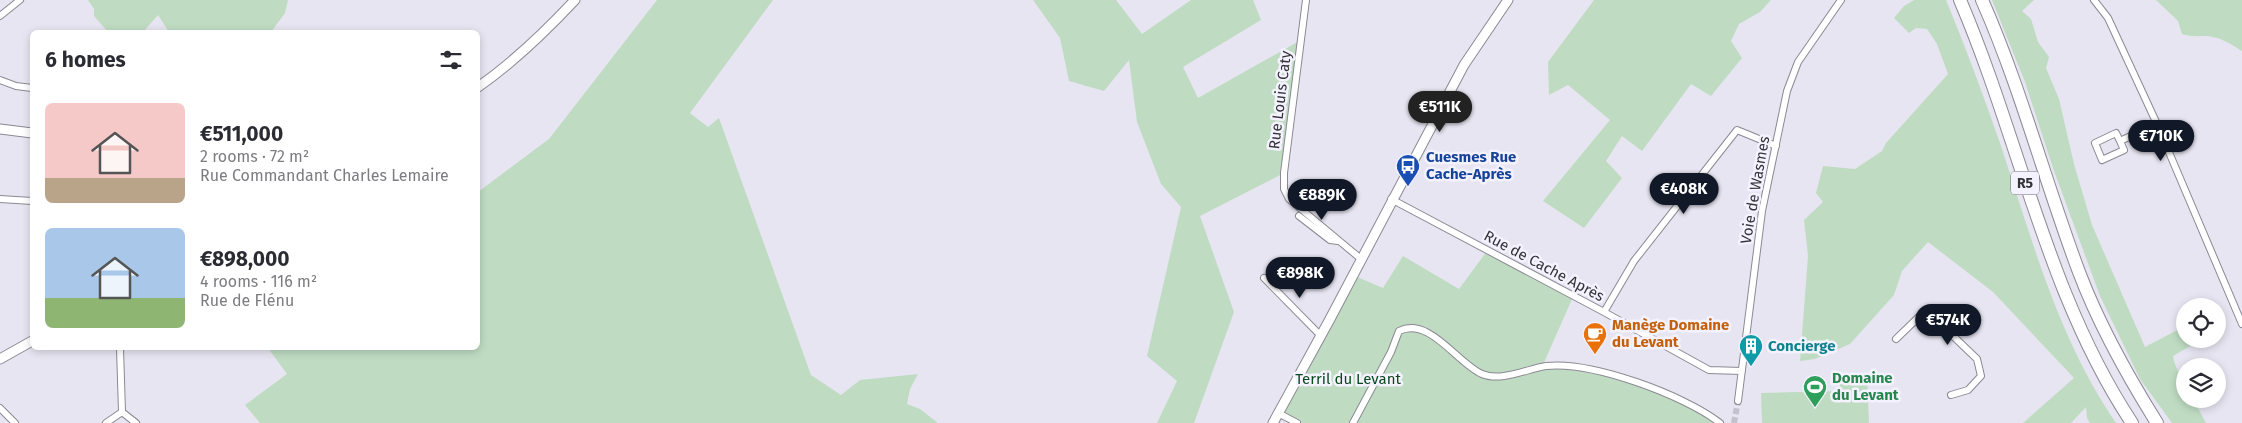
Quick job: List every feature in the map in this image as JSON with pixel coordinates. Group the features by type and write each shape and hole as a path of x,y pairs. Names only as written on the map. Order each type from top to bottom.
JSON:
{"highway":[{"name":"R5","path":"1960,0 1988,69 2029,195 2060,280 2098,364 2120,406 2132,423"},
{"name":"R5","path":"1982,0 2007,60 2079,272 2115,353 2157,423"}],"street":[{"path":"0,16 20,0"},
{"path":"480,86 501,71 539,38 575,0"},
{"name":"Rue Louis Caty","path":"1306,0 1284,173 1284,189 1289,199 1361,259"},
{"path":"1273,423 1464,65 1508,0"},
{"name":"Voie de Wasmes","path":"1738,401 1762,211 1787,91 1798,62 1840,0"},
{"path":"2094,0 2108,18 2242,324"},
{"path":"0,80 16,86 30,88"},
{"path":"2120,141 2156,124"},
{"path":"0,129 30,133"},
{"path":"1604,312 1634,261 1737,130 1776,146"},
{"path":"2116,133 2120,141 2124,150 2102,160 2095,142 2116,133"},
{"path":"0,199 30,201"},
{"name":"Rue de Cache Après","path":"1391,199 1709,370 1742,371"},
{"path":"1299,216 1330,240 1339,241"},
{"path":"1264,278 1321,336"},
{"path":"1896,339 1926,310 1976,359 1981,376 1968,390 1951,395"},
{"path":"1354,423 1391,352 1399,331 1406,327 1418,329 1434,336 1464,362 1483,374 1502,376 1546,366 1579,366 1610,374 1655,390 1699,409 1719,423"},
{"path":"0,359 30,342"},
{"path":"120,350 122,412 135,423"},
{"path":"0,408 15,423"},
{"path":"106,423 122,412"},
{"path":"1278,413 1296,423"}],"green space":[{"path":"88,0 288,0 285,13 272,30 168,30 158,15 145,30 106,30 94,16 94,9"},
{"path":"657,0 773,0 690,113 708,127 719,118 811,375 841,395 860,380 918,374 910,389 907,404 920,409 938,423 260,423 245,405 287,374 269,350 480,350 480,191 549,139"},
{"path":"1033,0 1116,0 1142,34 1191,0 1253,0 1261,20 1183,67 1198,98 1301,40 1284,173 1200,216 1234,312 1194,423 1157,423 1177,381 1147,356 1181,207 1161,184 1137,122 1129,60 1104,91 1069,81 1060,38"},
{"path":"1594,0 1771,0 1760,12 1739,24 1731,41 1742,58 1711,96 1691,84 1642,151 1622,136 1606,161 1622,178 1584,228 1543,201 1610,120 1568,85 1549,95 1548,62"},
{"path":"1914,0 1946,0 1988,109 2036,253 2063,324 2078,358 2116,423 2090,423 2087,418 2086,407 2071,423 2023,423 2074,378 1993,292 1928,242 1902,271 1894,295 1850,344 1815,359 1800,361 1808,256 1804,220 1823,202 1816,193 1823,166 1855,169 1882,151 1886,143 1948,74 1937,44 1927,29 1916,28 1909,33 1894,18 1904,6"},
{"path":"1992,0 2034,0 2022,11 2031,19 2038,42 2049,57 2046,68 2059,99 2074,164 2092,225 2145,347 2176,331 2176,348 2187,348 2173,356 2176,367 2176,408 2198,408 2206,423 2172,423 2140,379 2100,296 2053,168 2025,82"},
{"path":"2156,0 2242,0 2242,51 2230,43 2216,38 2182,34 2178,21"},
{"name":"Terril du Levant","path":"1487,251 1573,297 1542,367 1610,374 1699,409 1718,423 1297,423 1278,413 1355,276 1383,288 1403,256 1459,289"},
{"name":"Domaine du Levant","path":"1840,376 1867,376 1869,423 1762,423 1761,393 1840,391"}],"tunnel":[{"path":"1734,423 1738,401"}],"place":[{"name":"Cuesmes Rue Cache-Après","path":"1408,187"},
{"name":"Manège Domaine du Levant","path":"1595,355"},
{"name":"Concierge","path":"1751,367"},
{"name":"Domaine du Levant","path":"1815,408"}]}
